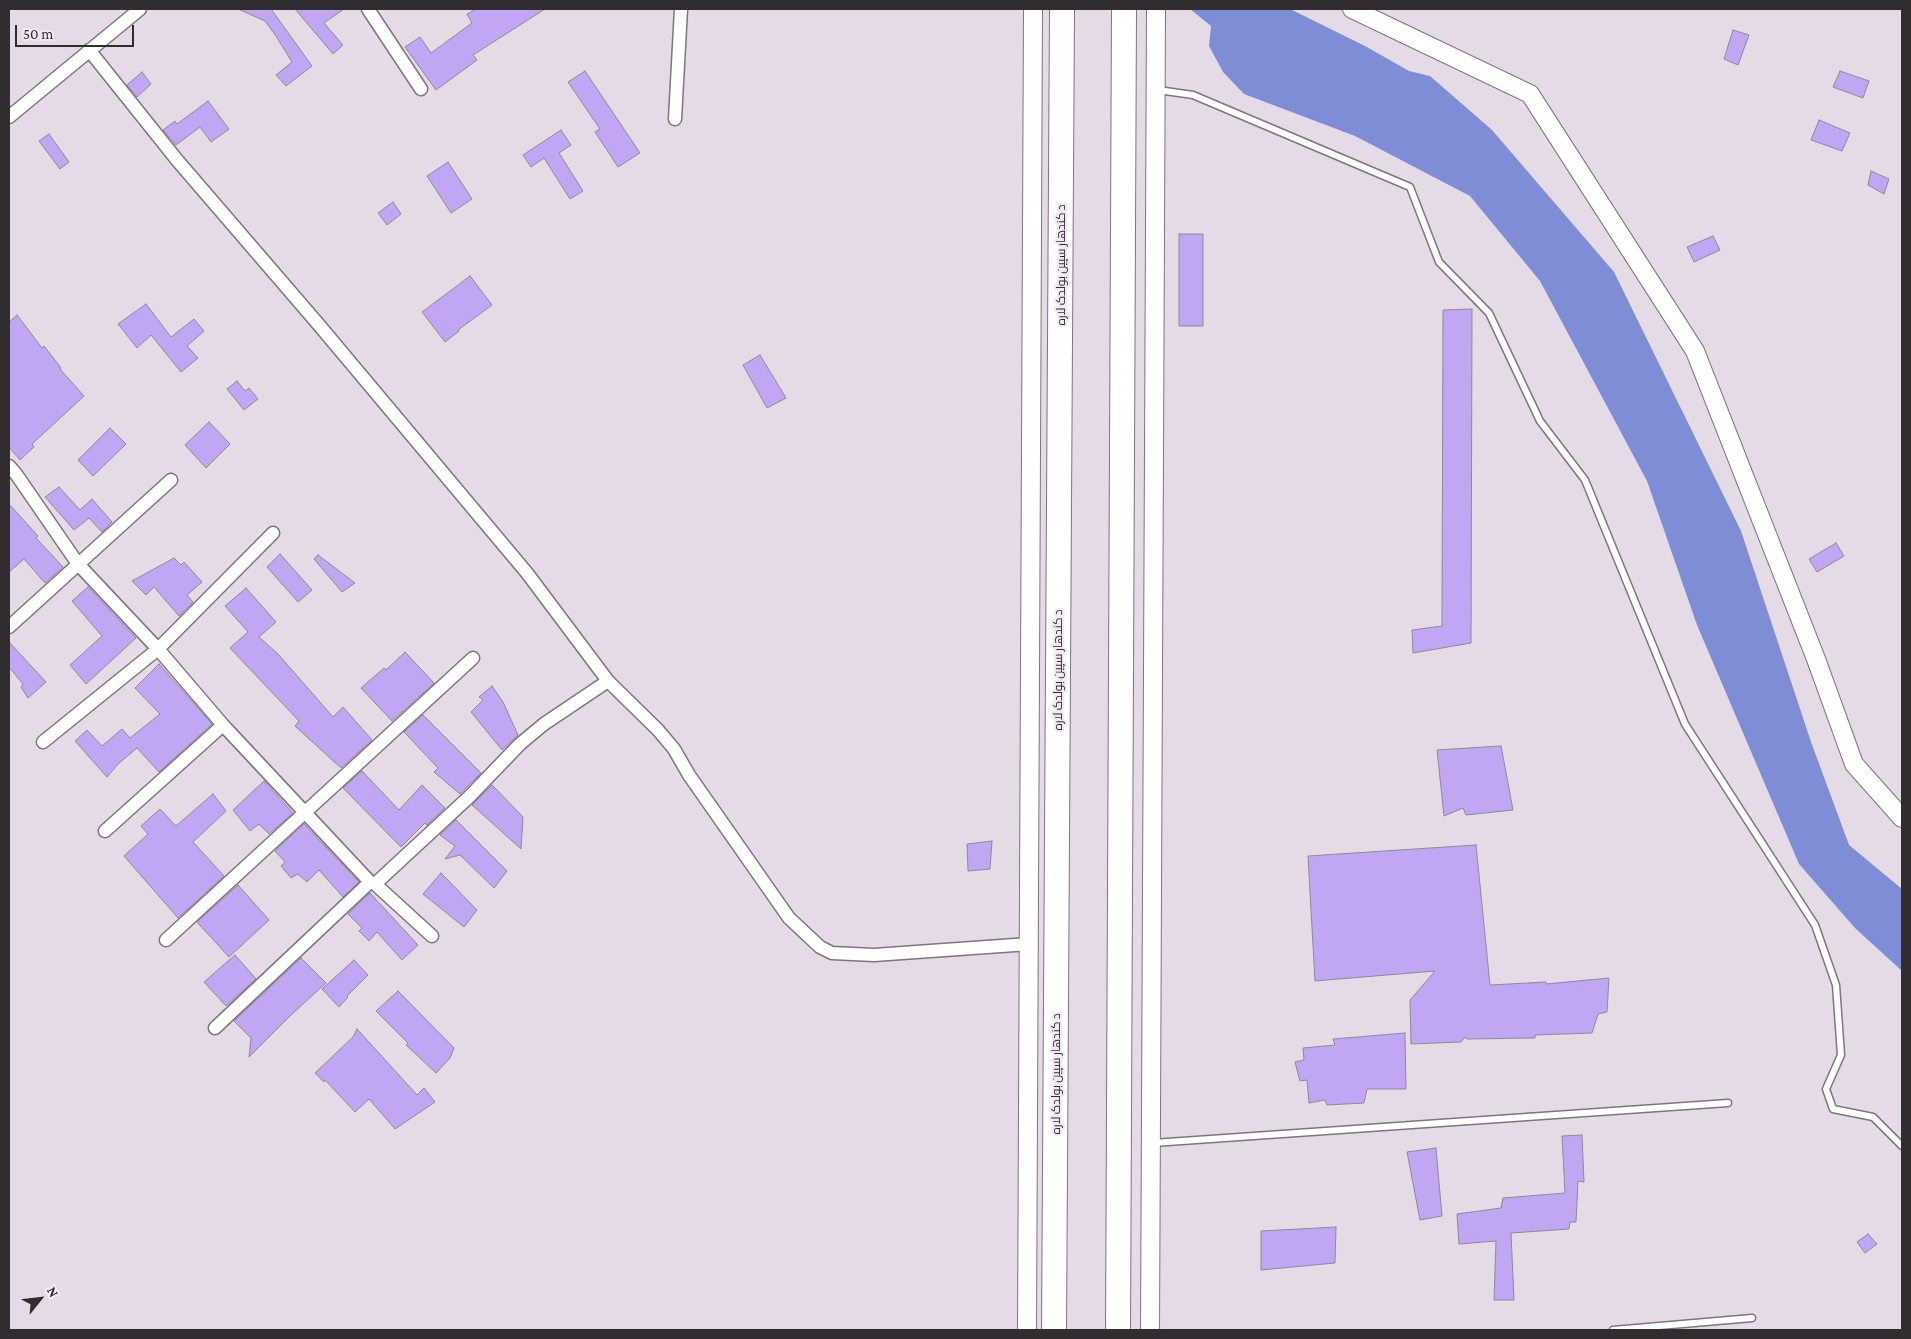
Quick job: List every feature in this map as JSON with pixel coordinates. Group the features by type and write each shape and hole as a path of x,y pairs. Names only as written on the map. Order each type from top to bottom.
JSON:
{"highway":[{"name":"د کندهار سپین بولدک لاره","path":"1054,1330 1062,9"},
{"path":"1118,1330 1124,9"}],"street":[{"path":"9,117 140,9"},
{"path":"368,9 421,89"},
{"path":"675,119 681,9"},
{"path":"1027,1330 1034,9"},
{"path":"1150,1330 1156,9"},
{"path":"1352,9 1530,94 1695,352 1816,659 1854,764 1902,818"},
{"path":"89,50 177,160 319,325 527,573 608,681 658,730 674,749 689,775 789,918 820,947 832,953 874,955 1029,944"},
{"path":"11,474 78,564 158,649 224,725 372,883 432,936"},
{"path":"9,627 171,480"},
{"path":"43,742 158,649 273,533"},
{"path":"166,940 473,658"},
{"path":"215,1028 372,883 469,798 520,744 544,724 608,681"},
{"path":"105,831 224,725"}],"lane":[{"path":"1156,90 1193,96 1410,187 1439,262 1489,313 1540,421 1585,480 1685,724 1815,924 1836,985 1841,1055 1826,1089 1833,1109 1873,1117 1902,1146"},
{"path":"1151,1144 1728,1103"},
{"path":"1613,1330 1752,1318"}],"water":[{"path":"1190,9 1290,9 1365,46 1409,71 1430,76 1492,130 1614,272 1741,531 1811,742 1849,845 1902,889 1902,971 1855,928 1799,864 1697,625 1647,481 1540,281 1470,196 1355,136 1244,94 1223,72 1209,46 1211,26"}],"building":[{"path":"238,9 271,9 312,66 286,86 276,75 292,62 276,36 265,21"},
{"path":"295,9 344,9 324,23 343,45 333,54"},
{"path":"476,9 545,9 473,55 477,60 436,90 405,47 420,37 431,53 472,23 467,14"},
{"path":"1733,30 1749,35 1738,65 1724,59"},
{"path":"585,71 640,153 618,167 595,132 600,129 568,82"},
{"path":"1840,71 1869,81 1863,98 1833,87"},
{"path":"142,72 151,84 137,97 127,85"},
{"path":"208,101 229,129 211,142 200,127 176,145 163,130 175,121 177,124"},
{"path":"1819,120 1850,133 1842,151 1811,140"},
{"path":"561,130 571,145 559,153 583,191 570,199 544,158 531,167 523,155"},
{"path":"49,134 69,162 60,169 39,141"},
{"path":"448,162 472,199 451,213 427,176"},
{"path":"1871,171 1889,179 1884,194 1868,185"},
{"path":"393,202 401,214 387,225 378,213"},
{"path":"1179,234 1203,234 1203,326 1179,326"},
{"path":"1713,236 1720,250 1694,262 1687,247"},
{"path":"470,276 492,305 445,342 422,312"},
{"path":"146,304 171,337 194,319 204,331 187,346 198,358 181,372 151,335 137,348 118,324"},
{"path":"1472,309 1471,643 1413,653 1412,630 1442,626 1443,310"},
{"path":"17,315 42,348 44,346 60,369 84,396 32,444 34,447 20,460 9,447 9,322"},
{"path":"760,355 786,398 767,408 743,365"},
{"path":"237,381 245,391 249,388 258,399 244,410 227,389"},
{"path":"209,422 230,444 206,468 185,445"},
{"path":"110,428 126,444 93,476 78,460"},
{"path":"59,487 80,510 92,499 112,522 102,532 89,518 74,530 45,497"},
{"path":"9,504 38,536 36,538 63,567 45,583 24,559 9,572"},
{"path":"1836,543 1844,556 1817,572 1809,559"},
{"path":"280,554 312,590 298,602 267,567"},
{"path":"318,555 355,583 342,592 314,559"},
{"path":"174,558 181,565 184,562 202,582 187,595 193,602 179,616 154,587 146,595 132,581"},
{"path":"88,587 136,638 86,684 70,665 102,636 72,601"},
{"path":"246,588 276,622 259,637 278,654 333,717 343,707 372,740 341,768 295,726 299,721 230,648 248,632 225,606"},
{"path":"9,642 46,682 28,698 21,687 23,684 9,667"},
{"path":"405,652 434,683 392,721 361,688 384,668 386,670"},
{"path":"159,664 212,724 159,772 137,748 118,764 107,777 75,741 87,730 102,746 122,729 130,738 160,714 135,688"},
{"path":"492,686 503,702 518,735 502,750 471,712 483,700 479,697"},
{"path":"423,715 481,773 460,794 434,772 438,768 404,732"},
{"path":"1501,746 1513,810 1466,815 1463,808 1444,816 1437,750"},
{"path":"362,771 399,810 422,785 445,808 427,825 425,823 401,847 343,788"},
{"path":"264,781 293,813 269,834 259,824 250,831 233,810"},
{"path":"492,785 523,817 521,849 472,805"},
{"path":"213,794 226,811 193,842 224,876 178,918 124,856 148,834 141,826 160,809 176,826"},
{"path":"456,820 507,871 494,888 460,855 445,859 455,846 440,835"},
{"path":"304,824 359,882 343,897 319,870 307,882 298,874 291,878 281,866 285,862 275,851"},
{"path":"992,841 990,869 968,871 967,844"},
{"path":"1476,845 1490,985 1546,982 1546,984 1609,978 1607,1012 1598,1014 1592,1033 1535,1035 1535,1038 1467,1039 1465,1037 1461,1042 1411,1044 1410,1000 1435,971 1315,981 1308,856"},
{"path":"441,873 477,910 464,927 423,894"},
{"path":"238,885 269,920 229,957 197,922"},
{"path":"370,893 418,945 402,960 377,932 369,941 359,931 362,928 348,914"},
{"path":"235,955 256,979 226,1006 204,982"},
{"path":"301,958 326,983 249,1057 251,1038 234,1021"},
{"path":"354,960 368,975 339,1007 322,989"},
{"path":"398,991 454,1048 450,1058 436,1073 406,1045 408,1043 376,1011"},
{"path":"357,1029 417,1095 424,1088 435,1102 395,1129 369,1099 355,1112 325,1080 324,1082 315,1073 353,1037"},
{"path":"1405,1033 1406,1089 1367,1089 1364,1103 1327,1105 1325,1100 1309,1103 1307,1080 1300,1081 1295,1062 1304,1060 1303,1048 1335,1045 1333,1039"},
{"path":"1582,1135 1584,1182 1578,1181 1576,1222 1570,1222 1569,1229 1511,1233 1514,1300 1494,1300 1496,1241 1459,1244 1457,1214 1501,1208 1503,1198 1565,1193 1562,1136"},
{"path":"1436,1148 1442,1216 1420,1220 1407,1152"},
{"path":"1336,1227 1335,1263 1261,1270 1261,1231"},
{"path":"1868,1234 1877,1244 1865,1253 1857,1242"}]}
